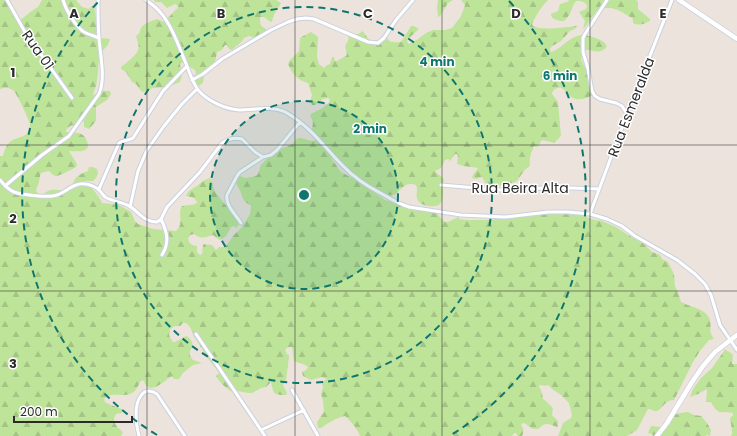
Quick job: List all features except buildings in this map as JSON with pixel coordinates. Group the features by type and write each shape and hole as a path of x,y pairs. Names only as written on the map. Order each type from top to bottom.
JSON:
{"street":[{"name":"Rua 01","path":"7,0 25,32 72,98"},
{"path":"63,0 74,21 84,32 99,38"},
{"path":"6,186 42,155 69,136 99,94 102,87 102,79 98,0"},
{"path":"146,0 164,17 172,32 192,80 197,89 209,99 218,104 238,110 267,108 286,112 311,131 354,176 366,185 409,207 461,215 488,217 505,217 548,212 590,214 607,219 622,226 635,236 677,260 705,284 711,295 720,325 737,350"},
{"path":"192,80 259,38 288,22 297,19 314,19 368,42 378,43 384,38 396,20 413,0"},
{"path":"607,0 583,38 583,52 592,92 600,99 622,106 628,114"},
{"name":"Rua Esmeralda","path":"590,214 672,0"},
{"path":"679,0 737,40"},
{"path":"98,189 119,144 122,141 133,138 163,91 187,66"},
{"path":"130,207 138,171 147,150 164,126 197,89"},
{"path":"240,222 228,205 226,199 237,176 240,172 263,157 271,155 277,150 300,122"},
{"path":"0,180 13,192 49,196 57,195 79,184 88,184 98,189 105,196 130,207 141,217 152,222 157,222 161,219 167,207 200,172 225,141 235,138 242,139 255,152 263,157"},
{"name":"Rua Beira Alta","path":"441,185 501,190 545,188 599,189"},
{"path":"161,219 167,240 165,251 162,256"},
{"path":"196,334 265,436"},
{"path":"657,436 667,423 703,366 715,352 737,335"},
{"path":"138,436 136,412 138,401 143,393 152,390 157,394 185,436"},
{"path":"292,390 318,436"},
{"path":"261,430 304,410"}],"green space":[{"path":"0,0 4,0 8,4 18,20 38,7 42,0 76,0 82,7 89,9 94,6 97,35 101,38 110,39 100,57 97,82 93,95 105,91 110,91 111,94 107,100 96,107 96,121 89,129 84,127 84,121 70,126 66,130 66,132 82,134 86,139 88,147 82,151 69,151 77,164 75,168 57,176 48,171 41,173 36,190 39,197 51,190 69,190 76,178 88,171 89,167 93,167 98,171 97,176 93,181 84,181 99,197 102,203 119,205 131,212 138,224 153,229 176,231 180,226 181,207 197,203 194,198 186,196 187,194 206,179 210,178 215,191 239,225 236,228 234,226 231,227 226,236 220,240 213,235 204,238 194,234 190,235 188,238 189,242 192,245 197,246 197,252 200,255 202,254 204,244 212,245 216,250 219,247 227,245 242,227 250,214 251,206 243,199 236,184 237,178 240,176 246,178 256,176 261,165 271,155 291,145 298,138 314,141 315,138 312,130 313,122 310,115 324,107 330,100 328,98 323,99 315,105 312,105 310,101 312,95 308,83 304,82 293,74 288,64 299,51 300,38 311,32 318,37 317,57 319,64 324,68 330,64 332,57 334,57 335,61 337,61 346,56 345,46 348,41 349,34 358,34 363,31 372,42 387,37 391,42 401,42 411,26 414,26 419,29 408,39 407,42 409,44 433,30 445,30 452,28 461,16 465,5 461,0 548,0 537,14 532,24 533,26 542,28 560,28 577,26 560,42 552,46 550,49 551,52 576,36 581,35 590,36 600,40 606,45 606,48 601,51 583,50 581,59 587,72 593,95 582,99 577,99 571,97 562,88 557,88 553,91 552,94 558,102 561,136 554,143 543,140 538,147 534,146 530,156 530,166 524,171 516,182 498,186 489,186 482,177 476,179 472,178 478,168 457,164 458,156 455,154 450,161 448,159 445,160 441,168 435,171 444,180 443,198 440,204 430,206 419,202 417,187 414,184 408,184 395,194 388,195 372,187 331,158 341,172 356,180 385,200 407,206 428,209 436,213 445,222 458,217 466,220 504,219 514,214 545,210 545,213 580,214 616,227 643,243 652,252 660,255 662,259 668,262 674,274 675,286 681,302 701,310 707,315 714,339 709,340 700,351 674,400 666,403 657,411 648,409 637,430 627,436 558,436 563,423 571,418 572,415 569,403 548,385 540,385 543,399 553,408 552,415 558,421 557,427 545,424 535,429 523,423 521,425 523,428 522,436 518,436 514,433 512,436 360,436 356,428 345,416 332,421 321,428 318,428 317,422 324,412 321,394 323,387 322,382 327,379 322,377 311,380 303,376 302,372 308,367 294,361 292,347 288,347 285,350 289,355 286,380 283,385 287,393 286,395 278,395 274,393 271,382 266,387 252,393 237,391 234,393 224,386 218,379 216,376 219,373 195,338 190,327 186,323 183,323 180,326 175,326 170,329 169,335 173,342 186,336 189,338 192,341 193,346 190,351 190,356 193,360 202,363 193,365 183,373 179,379 174,379 172,376 153,388 146,386 142,380 136,390 132,393 125,395 111,395 104,399 105,402 123,410 122,413 116,414 114,419 114,422 123,432 121,436 0,436 0,156 3,156 6,147 10,142 28,133 30,125 15,92 9,88 0,89"},
{"path":"154,0 276,0 281,3 274,14 272,22 264,17 260,17 261,24 266,29 266,32 255,38 249,36 244,38 232,50 225,45 222,50 217,52 214,63 205,70 203,82 199,86 194,85 190,81 196,74 195,70 181,62 182,75 180,82 168,87 153,88 143,92 136,84 132,82 121,67 137,52 139,47 136,36 142,26 157,19 164,22 178,7 175,4 167,8 161,2 155,2"},
{"path":"438,0 453,0 448,3 438,17 437,7"},
{"path":"568,0 636,0 638,2 638,9 650,19 650,21 642,24 635,24 633,23 632,18 618,10 601,8 583,29 585,21 579,12 586,9 587,6 583,2 576,1 569,16 564,21 552,18 551,14 558,11 560,4 569,1"},
{"path":"724,349 733,355 732,364 737,364 737,436 730,436 732,435 732,430 730,418 733,413 720,412 711,402 706,402 707,389 690,397 693,389 701,378 712,368"},
{"path":"688,412 701,416 711,430 710,436 653,436 652,434 648,433 651,426 661,427 672,416"}]}
